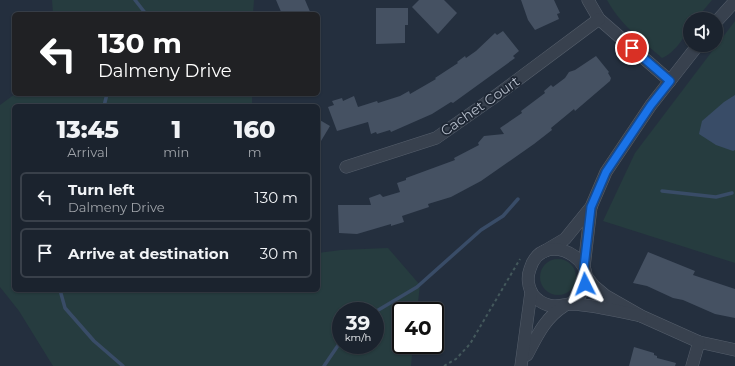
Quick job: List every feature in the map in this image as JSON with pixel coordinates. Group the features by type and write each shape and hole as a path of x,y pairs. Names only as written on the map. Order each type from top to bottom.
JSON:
{"street":[{"path":"588,0 599,19 670,81"},
{"path":"723,15 735,2"},
{"name":"Cachet Court","path":"346,167 436,138 493,98 599,19"},
{"path":"521,366 531,292 528,283 529,270 536,258 565,239 591,207 606,172 651,105 693,52"},
{"path":"521,366 552,313 567,305 582,292 591,207"},
{"path":"543,252 552,249 562,249 571,253 579,259 594,286 606,296 641,316 699,342 735,350"},
{"path":"531,292 542,303 556,307 567,305 641,316"},
{"path":"692,366 699,342"}],"path":[{"path":"444,366 456,358 470,344 520,259"}],"green space":[{"path":"52,0 254,0 253,12 53,12"},
{"path":"607,0 712,0 702,12 683,12 683,39 672,52 662,58 639,38 612,9"},
{"path":"735,21 735,263 603,221 635,153 712,52 723,52 723,37"},
{"path":"12,96 252,96 252,104 12,104 12,292 320,292 320,253 341,250 388,248 420,285 418,302 392,302 392,354 412,354 411,366 53,366 19,311 0,287 0,105"},
{"path":"562,259 571,264 575,270 575,284 571,290 562,295 554,295 545,290 541,284 540,273 545,264 551,260"}],"water":[{"path":"735,95 735,150 733,151 716,145 699,134 702,121 724,102"}],"building":[{"path":"276,0 305,0 310,12 281,12"},
{"path":"419,0 444,0 457,13 438,34 412,7"},
{"path":"521,0 554,0 560,13 557,14 559,19 535,30 528,20"},
{"path":"376,8 408,8 408,25 405,25 405,43 376,44"},
{"path":"503,31 519,51 513,56 515,58 453,103 451,102 432,114 391,132 390,130 377,134 376,132 371,134 368,122 337,131 328,107 334,105 332,101 342,98 343,101 354,96 358,107 377,101 378,103 400,96 409,91 410,94 436,79 435,78 458,63 457,62 465,56 466,58 476,51 495,33 497,35"},
{"path":"596,56 609,72 608,73 611,78 610,81 575,111 574,109 551,128 552,130 534,144 481,181 451,197 428,204 429,207 402,216 404,222 391,226 391,224 357,234 339,233 338,205 371,205 369,198 380,194 383,197 400,192 397,183 406,180 406,178 455,160 454,158 479,145 478,143 484,136 504,134 500,128 522,113 521,111 545,93 544,91 551,85 553,87 565,78 569,72 575,70"},
{"path":"320,120 330,126 320,143"},
{"path":"648,252 695,271 693,275 735,289 735,318 715,314 647,286 633,283"},
{"path":"634,347 654,353 657,358 676,363 675,366 629,366"}],"waterway":[{"path":"135,0 144,12"},
{"path":"104,104 106,96"},
{"path":"662,191 716,197 732,193"},
{"path":"384,307 417,287 481,230 503,216 518,199"},
{"path":"61,292 65,308 94,341 123,366"},
{"path":"324,366 332,354"}],"route":[{"path":"585,284 586,276 584,267 591,207 606,172 651,105 670,81 632,48"}]}
